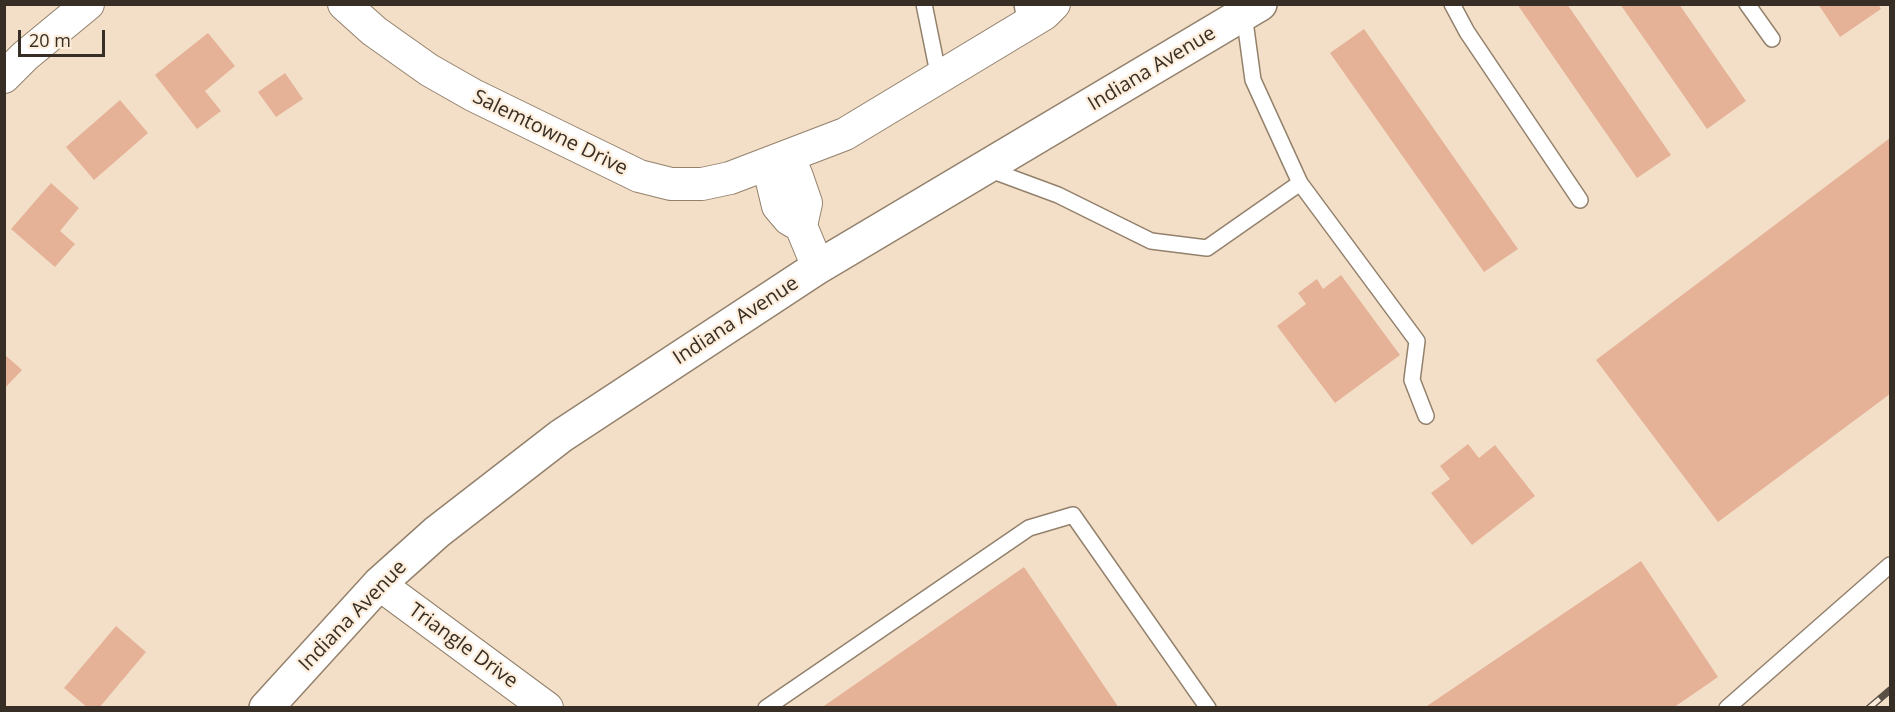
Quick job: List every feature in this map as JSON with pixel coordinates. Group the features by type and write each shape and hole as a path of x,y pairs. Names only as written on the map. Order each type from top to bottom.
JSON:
{"main road":[{"name":"Indiana Avenue","path":"266,708 379,584 437,532 561,436 818,267 1252,9"}],"street":[{"path":"4,77 25,56 88,4"},
{"name":"Salemtowne Drive","path":"345,4 374,31 429,70 473,95 639,176 671,184 702,184 781,164 862,126 939,78 1024,15 1054,4"},
{"path":"781,164 772,181 778,206 789,219 801,226 818,267"},
{"name":"Triangle Drive","path":"379,584 547,708"}],"lane":[{"path":"924,4 939,78"},
{"path":"1452,4 1467,32 1580,200"},
{"path":"1747,4 1772,39"},
{"path":"1252,9 1252,80 1300,183 1417,341 1412,380 1426,416"},
{"path":"986,168 1058,195 1151,241 1207,248 1300,183"},
{"path":"766,708 1029,528 1073,515 1208,708"},
{"path":"1727,708 1890,565"}],"building":[{"path":"1517,4 1567,4 1671,155 1637,178"},
{"path":"1620,4 1679,4 1746,101 1707,129"},
{"path":"1818,4 1878,4 1881,9 1840,37"},
{"path":"1364,29 1518,249 1484,272 1330,53"},
{"path":"208,33 235,66 205,91 221,111 197,129 155,75"},
{"path":"285,73 303,99 276,117 258,92"},
{"path":"120,100 148,133 94,180 66,147"},
{"path":"1890,138 1890,394 1718,522 1596,360"},
{"path":"51,183 79,208 60,231 75,244 55,267 11,229"},
{"path":"1341,275 1400,355 1335,403 1277,326 1306,304 1298,293 1317,279 1323,289"},
{"path":"4,354 22,370 4,389"},
{"path":"1468,444 1479,458 1495,445 1535,496 1472,545 1431,493 1450,479 1440,466"},
{"path":"1641,561 1718,677 1673,708 1424,708"},
{"path":"1024,567 1119,708 821,708"},
{"path":"116,626 146,652 99,708 88,708 64,688"}],"railway":[{"path":"1869,708 1890,690"}]}
